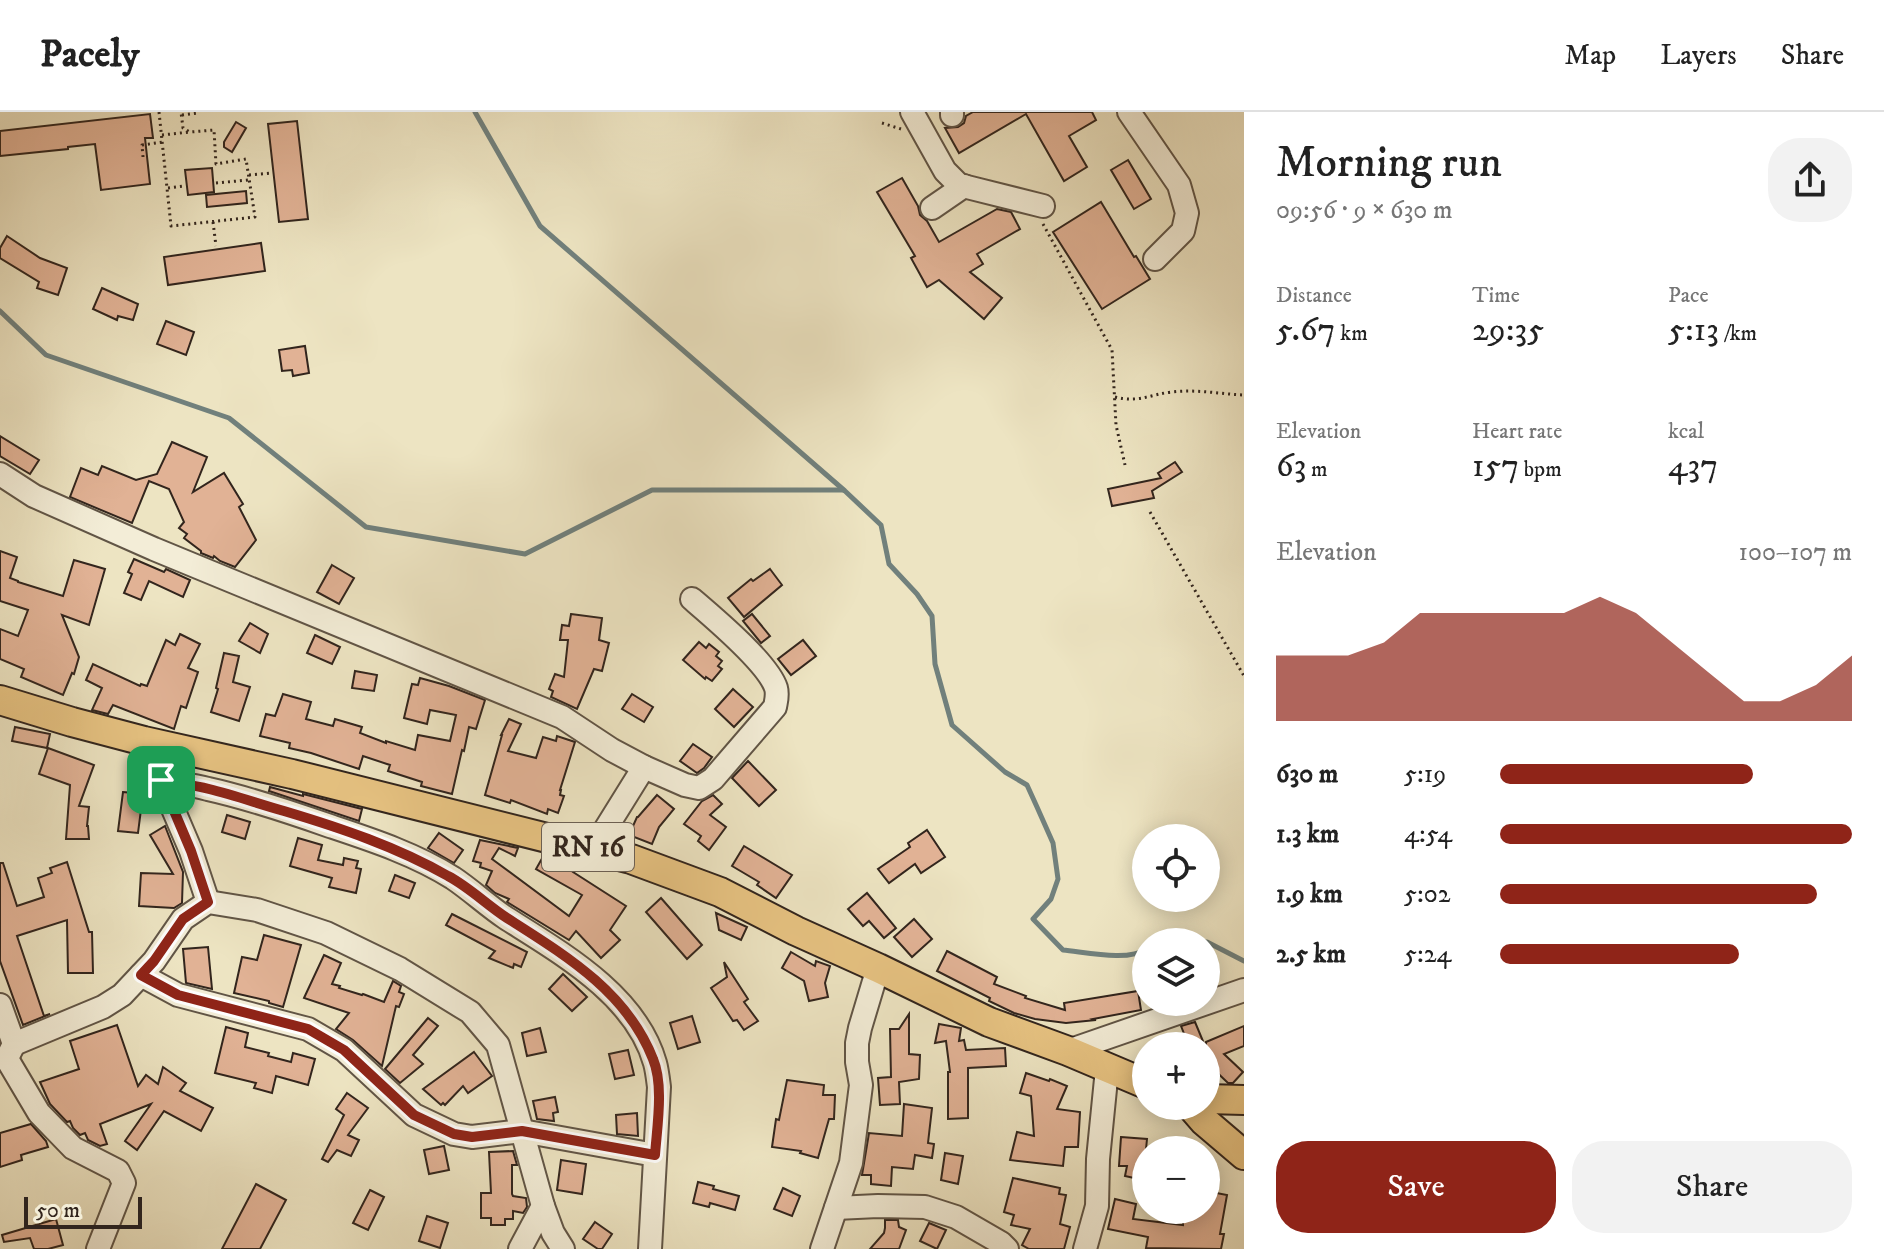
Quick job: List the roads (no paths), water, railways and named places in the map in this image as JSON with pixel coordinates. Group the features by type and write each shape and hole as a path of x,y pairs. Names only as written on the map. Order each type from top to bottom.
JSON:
{"main road":[{"name":"RN 16","path":"0,700 144,741 292,774 631,859 720,892 989,1022 1132,1079"},
{"path":"1220,1099 1244,1100"},
{"path":"1203,1120 1244,1155"}],"street":[{"path":"912,112 945,171 959,185 1038,204"},
{"path":"1129,112 1179,185 1187,213 1183,231 1155,259"},
{"path":"932,208 964,186"},
{"path":"0,474 34,496 154,549 562,717 644,767 699,788 713,779 775,707 778,697 767,673 735,636 692,599"},
{"path":"144,741 191,851 208,902"},
{"path":"593,849 644,767"},
{"path":"161,780 208,789 305,817 412,856 452,878 550,945 617,999 641,1031 655,1062 659,1087 650,1249"},
{"path":"7,1057 122,995 154,961 183,919 208,902 257,910 326,933 400,969 470,1012 498,1045 543,1206 563,1249"},
{"path":"822,1249 851,1163 861,1085 857,1062 860,1028 878,968"},
{"path":"141,975 178,995 308,1029 344,1050 414,1115 454,1134 472,1137 522,1131 655,1155"},
{"path":"1068,1051 1244,990"},
{"path":"0,1005 7,1057 39,1113 73,1148 118,1171 124,1183 98,1249"},
{"path":"1085,1249 1097,1206 1098,1159 1107,1069"},
{"path":"520,1249 543,1206"},
{"path":"836,1208 925,1207 956,1217 1007,1249"}],"waterway":[{"path":"475,112 540,226 881,525 889,564 917,594 932,616 935,664 952,725 1005,772 1027,785 1053,843 1058,879 1051,899 1033,919 1063,950 1118,956 1132,954"},
{"path":"0,311 46,355 229,418 366,527 525,554 652,490 843,490"},
{"path":"1220,949 1244,961"}]}
